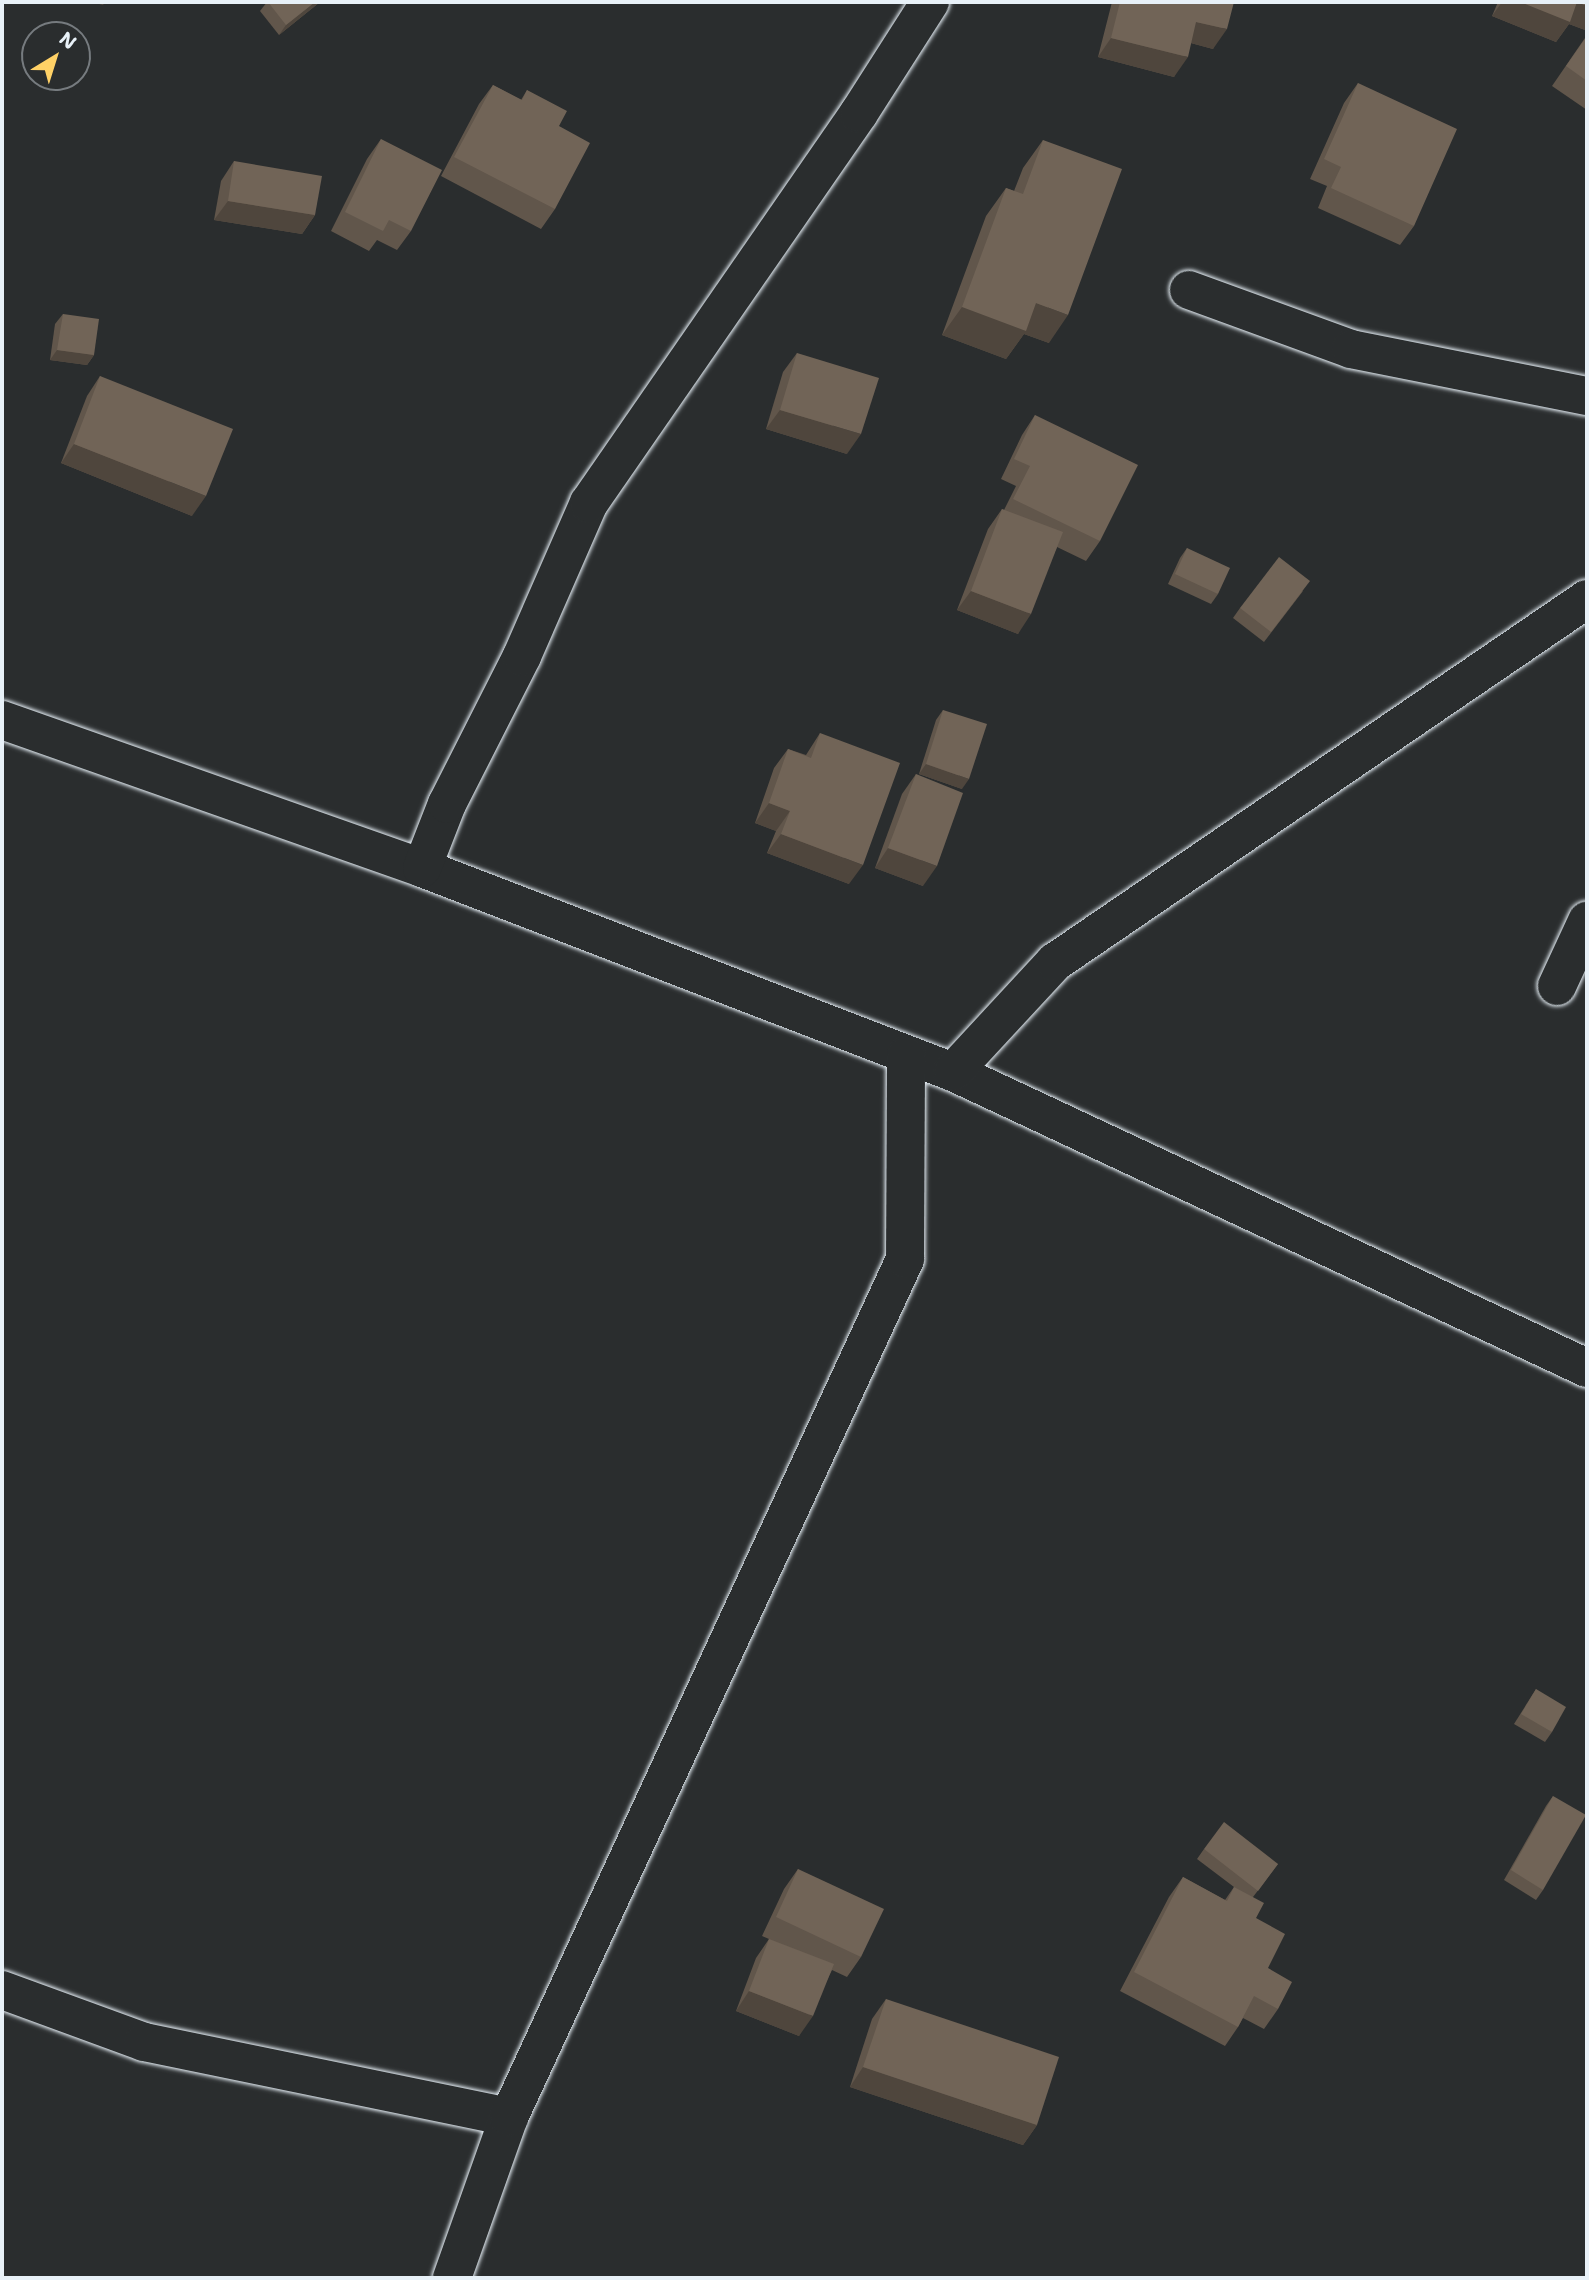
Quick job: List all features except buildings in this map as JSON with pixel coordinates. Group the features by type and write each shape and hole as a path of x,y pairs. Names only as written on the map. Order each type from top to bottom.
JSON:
{"street":[{"path":"422,868 447,804 522,656 589,503 859,113 930,2"},
{"path":"1189,290 1351,349 1587,396"},
{"path":"953,1072 1055,962 1587,599"},
{"path":"2,720 422,868 953,1072 1587,1368"},
{"path":"1557,986 1587,921"},
{"path":"452,2278 509,2117 905,1259 906,1056"},
{"path":"2,1990 144,2042 509,2117"}]}
